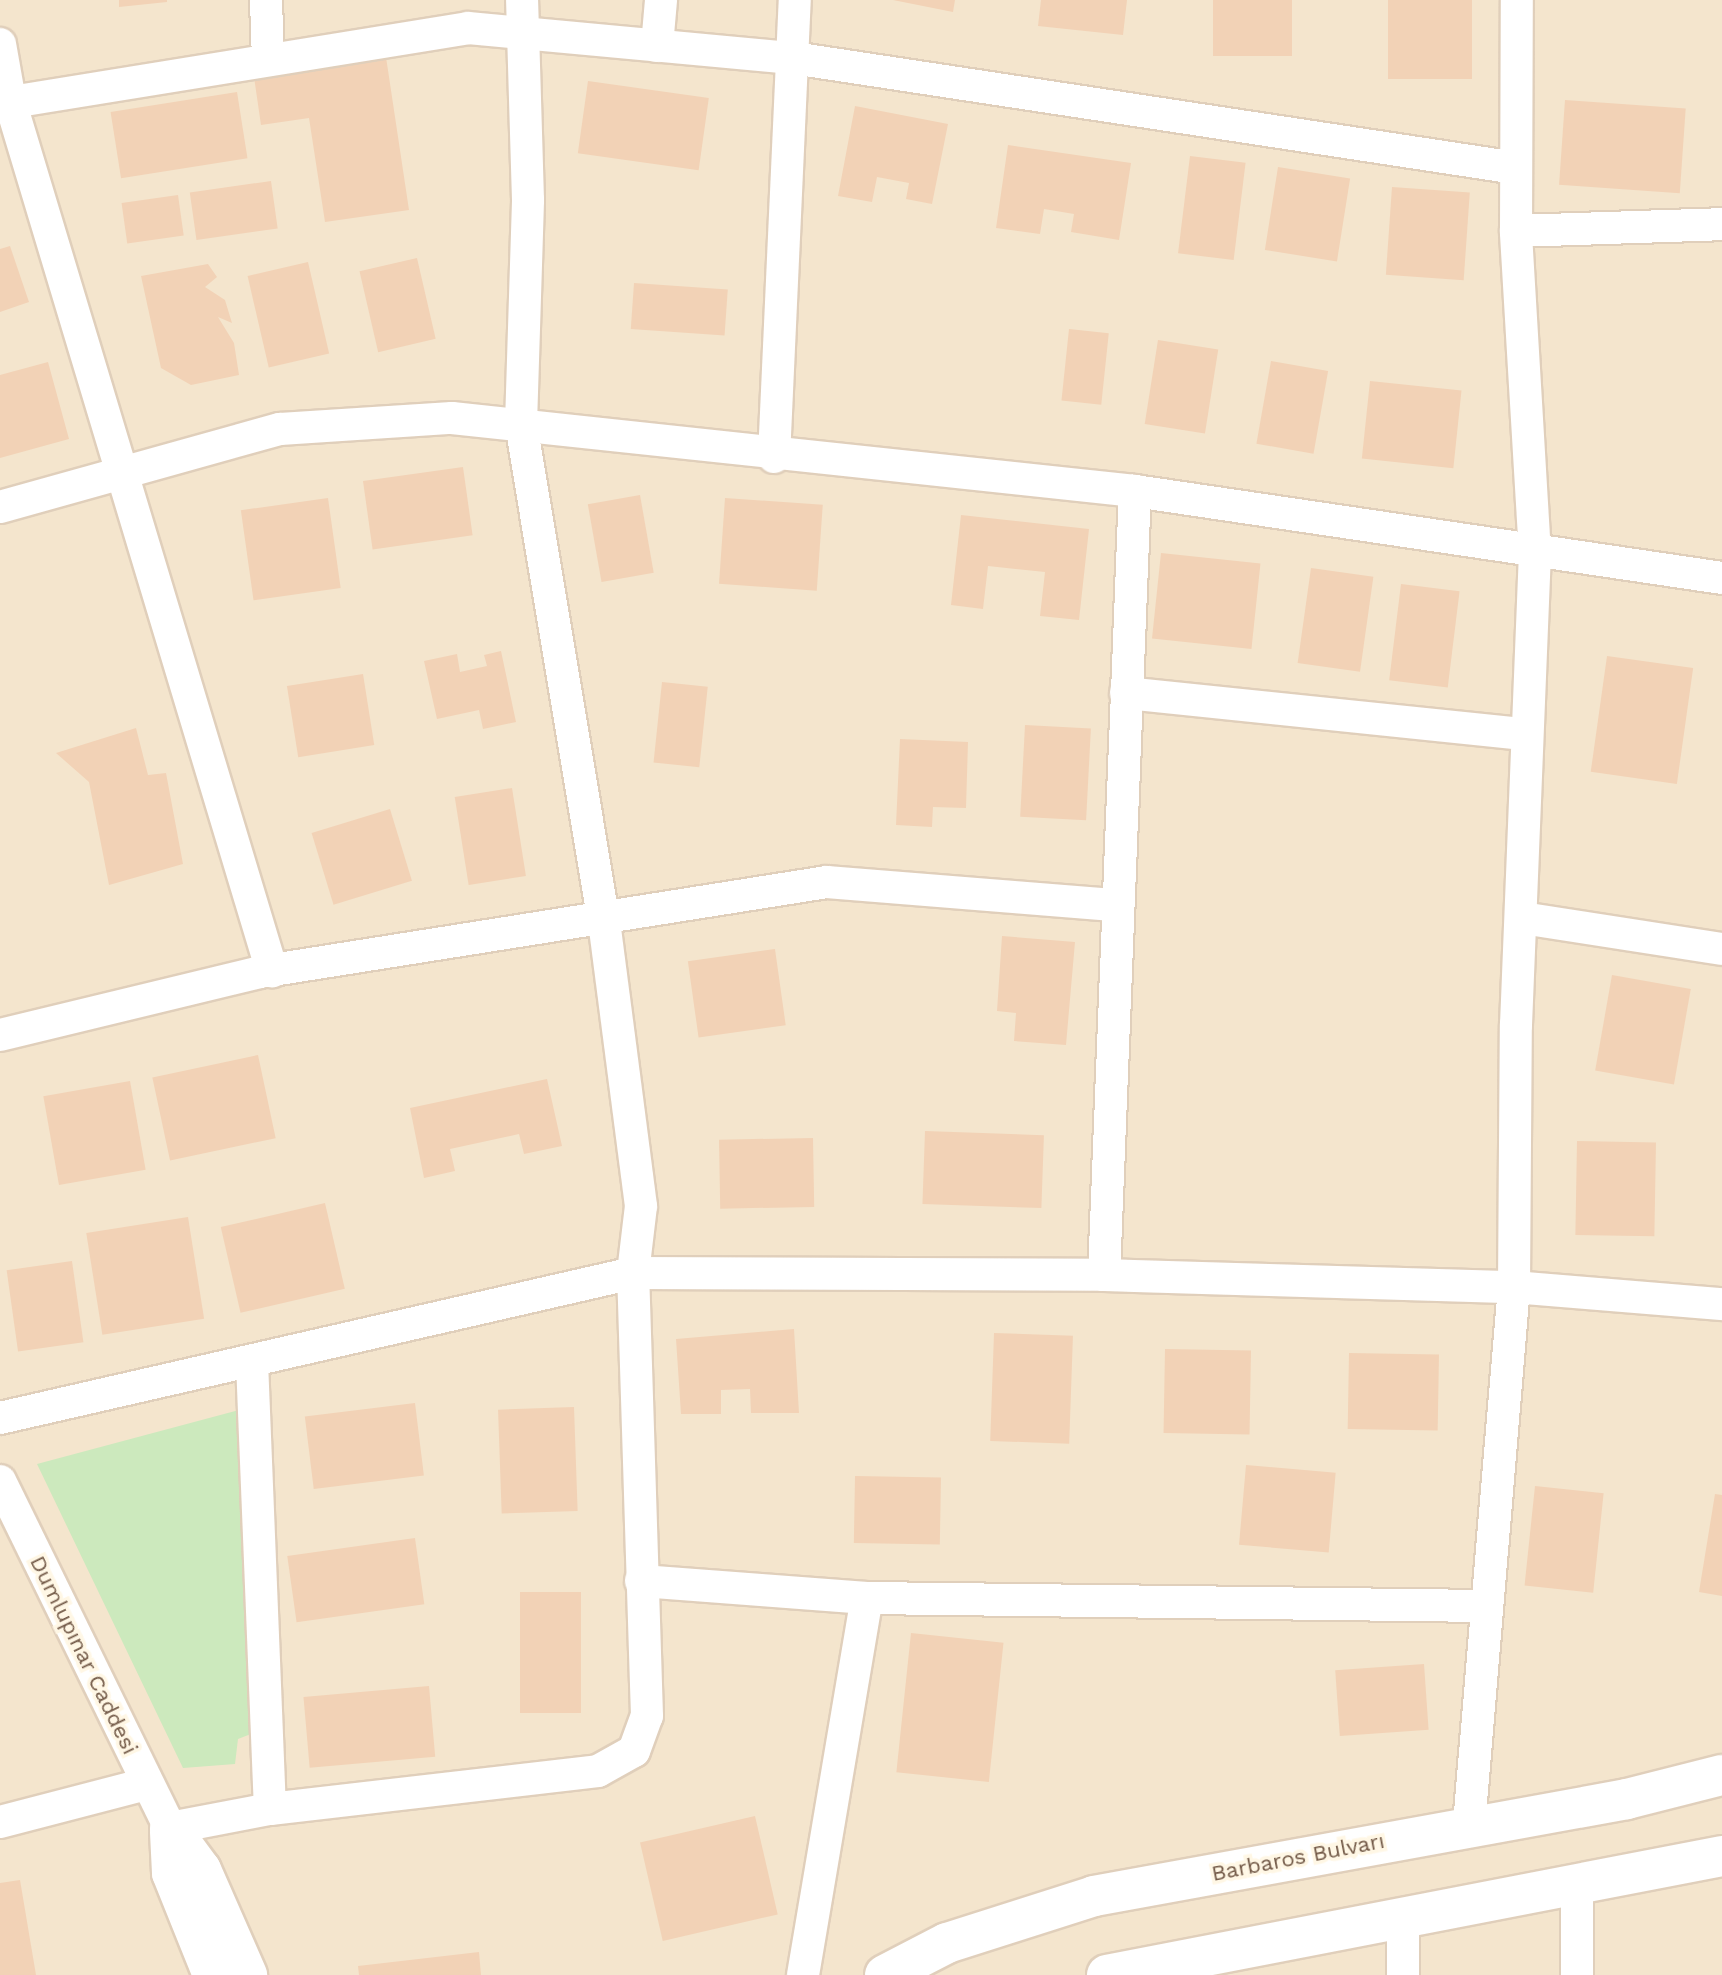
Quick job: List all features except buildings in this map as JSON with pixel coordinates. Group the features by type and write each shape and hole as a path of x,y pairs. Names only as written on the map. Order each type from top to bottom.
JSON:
{"street":[{"path":"266,0 268,60"},
{"path":"170,1828 270,1809 598,1771 634,1751 647,1716 633,1273 641,1206 604,923 521,424 528,200 522,0"},
{"path":"657,46 661,0"},
{"path":"774,457 795,0"},
{"path":"1469,1825 1484,1606 1514,1287 1525,734 1535,554 1516,231 1517,0"},
{"path":"5,102 468,28 793,58 1516,168"},
{"path":"0,44 5,102 127,472 272,971"},
{"path":"1516,231 1722,224"},
{"path":"0,507 280,429 452,418 635,433 774,457 1135,491 1535,554 1722,578"},
{"path":"1104,1275 1116,905 1135,491"},
{"path":"1126,693 1525,734"},
{"path":"0,1035 272,971 604,923 827,882 1116,905"},
{"path":"1522,918 1722,949"},
{"path":"0,1418 633,1273 1104,1275 1514,1287 1722,1304"},
{"path":"252,1362 270,1809"},
{"name":"Dumlupınar Caddesi","path":"0,1481 146,1784 170,1828 201,1870 247,1975"},
{"path":"641,1581 867,1598 1484,1606"},
{"path":"803,1975 867,1598"},
{"name":"Barbaros Bulvarı","path":"885,1975 947,1943 1094,1896 1722,1775"},
{"path":"0,1822 146,1784"},
{"name":"Dumlupınar Caddesi","path":"170,1828 172,1873 213,1975"},
{"path":"1107,1975 1403,1921 1722,1856"},
{"path":"1577,1887 1577,1975"},
{"path":"1403,1921 1403,1975"}],"shaded area":[{"path":"0,0 1722,0 1722,1975 0,1975"}],"green space":[{"path":"239,1410 256,1732 238,1739 235,1764 183,1768 37,1464"}]}
